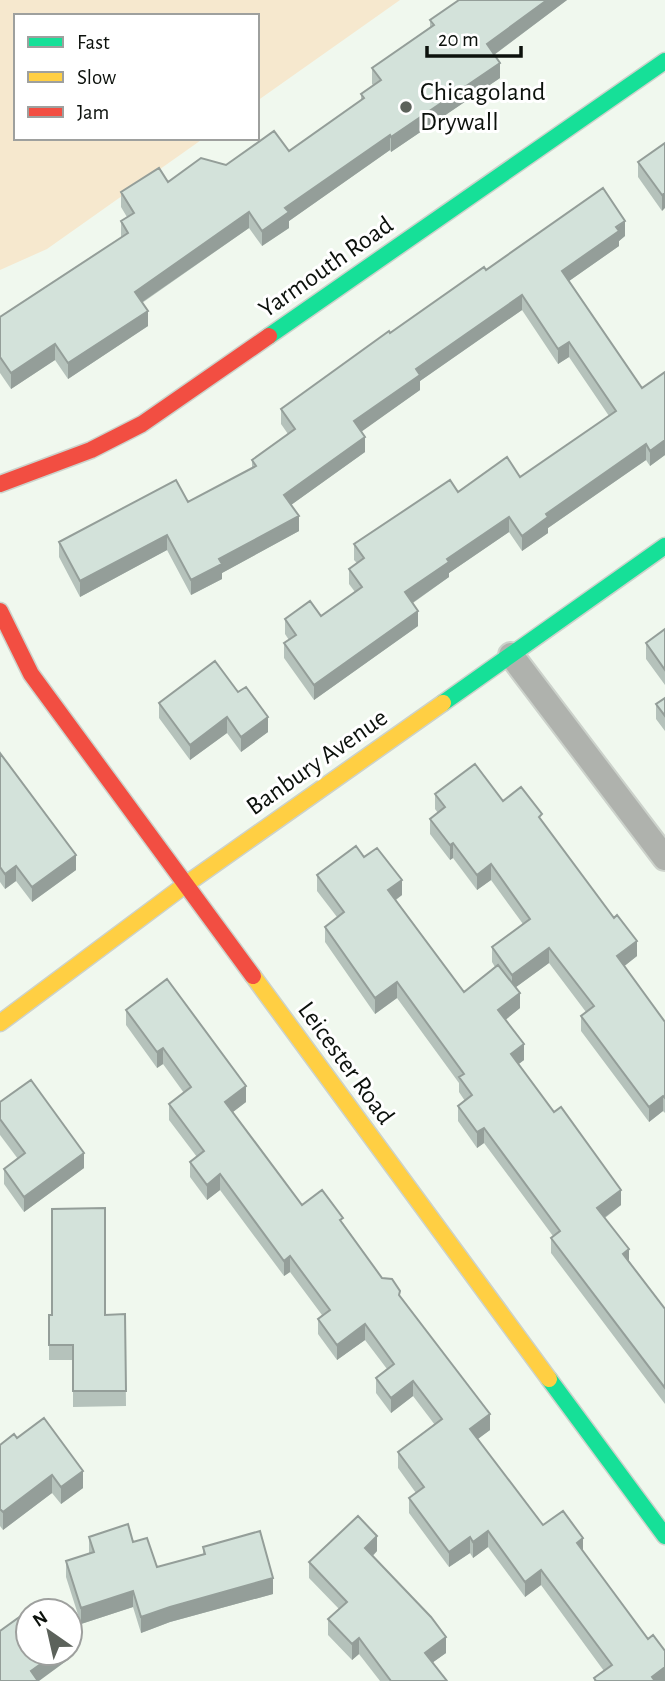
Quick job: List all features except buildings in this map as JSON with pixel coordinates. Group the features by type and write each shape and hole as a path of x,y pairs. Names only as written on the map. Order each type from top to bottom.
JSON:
{"street":[{"name":"Yarmouth Road","path":"0,484 91,450 142,424 665,61"},
{"name":"Banbury Avenue","path":"0,1023 185,885 665,546"},
{"name":"Leicester Road","path":"0,611 32,674 665,1536"},
{"path":"511,654 665,858"}],"shaded area":[{"path":"0,0 400,0 259,100 259,14 14,14 14,140 201,140 47,249 0,270"}],"traffic: fast":[{"path":"269,336 665,61"},
{"path":"443,703 665,546"},
{"path":"549,1379 665,1536"}],"traffic: slow":[{"path":"0,1023 185,885 443,703"},
{"path":"253,976 549,1379"}],"traffic: jam":[{"path":"0,484 91,450 142,424 269,336"},
{"path":"0,611 31,674 253,976"}],"place":[{"name":"Chicagoland Drywall","path":"406,107"}]}
